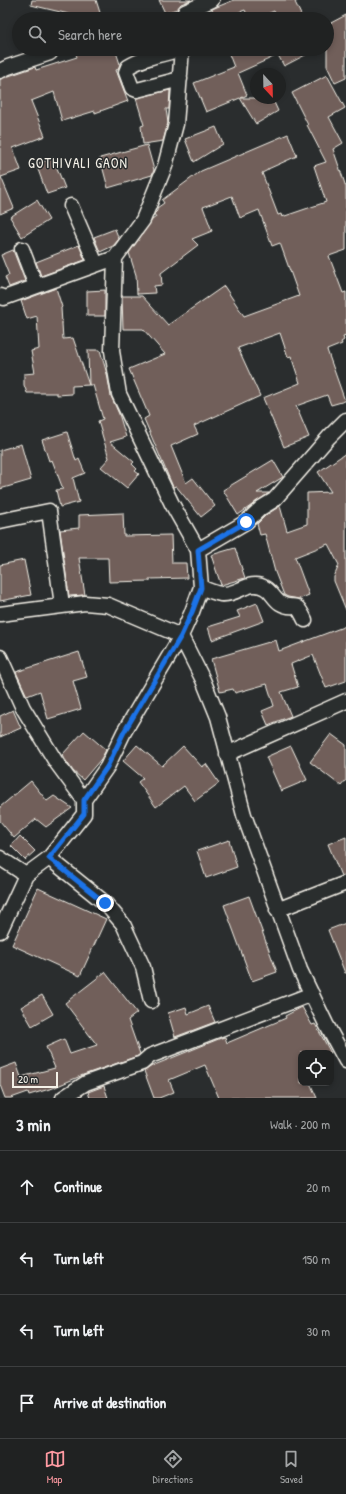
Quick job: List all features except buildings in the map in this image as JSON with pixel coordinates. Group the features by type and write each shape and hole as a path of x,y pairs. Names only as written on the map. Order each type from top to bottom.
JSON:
{"street":[{"path":"184,10 212,0"},
{"path":"0,72 8,66 43,56"},
{"path":"157,56 139,61 128,67 126,72 132,88 137,90 180,79"},
{"path":"0,931 26,875 49,858 84,814 84,800 107,767 127,726 181,636 201,588 198,550 172,504 119,394 112,351 115,258 143,220 165,166 176,124 182,56"},
{"path":"71,206 96,264"},
{"path":"22,249 36,286"},
{"path":"1,299 115,258"},
{"path":"198,550 246,522 261,508 274,500 329,437 346,420"},
{"path":"0,521 49,511 62,605"},
{"path":"201,588 222,594 231,593 252,585 258,585 266,588 280,603 288,606 295,605 300,608 305,620"},
{"path":"0,614 85,603 108,605 181,636 203,680 218,717 244,815 277,910 300,970 346,1062"},
{"path":"0,656 23,708 56,762 84,800"},
{"path":"227,754 344,705"},
{"path":"0,858 26,875"},
{"path":"49,858 105,903 124,924 143,967 151,1001"},
{"path":"277,910 346,883"},
{"path":"65,1098 86,1083 142,1063 150,1056 312,994"}],"district":[{"name":"GOTHIVALI GAON","path":"78,163"}],"route":[{"path":"105,903 49,858 84,814 84,800 107,767 124,732 181,636 201,588 198,550 246,522"}]}
